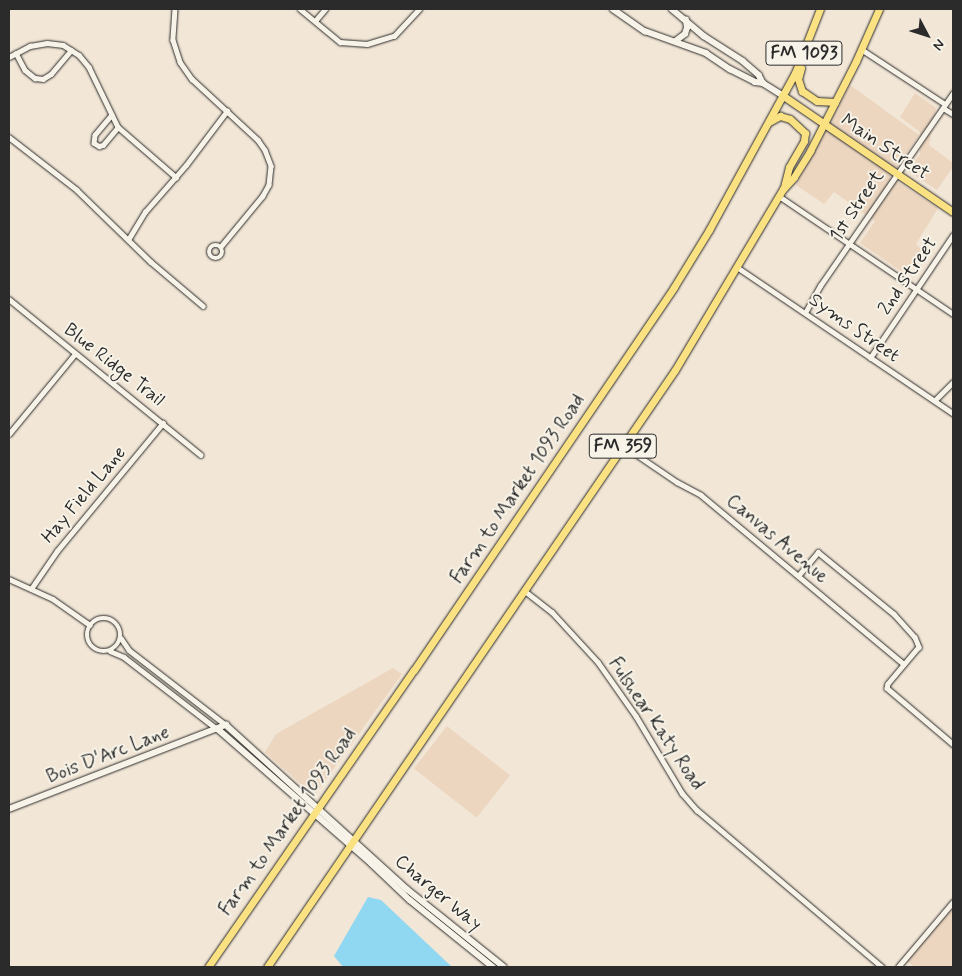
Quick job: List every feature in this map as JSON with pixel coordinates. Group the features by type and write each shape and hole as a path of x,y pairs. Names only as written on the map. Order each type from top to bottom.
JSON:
{"main road":[{"name":"Farm to Market 1093 Road","path":"208,967 315,810 414,670 674,287 709,230 782,96 804,53 820,9"},
{"path":"824,125 862,49 879,9"},
{"path":"804,53 798,79 802,91 817,101 835,102"},
{"name":"Main Street","path":"782,96 953,212"},
{"path":"768,122 780,116 790,119 805,133 804,141 790,167 781,193"},
{"name":"FM 359","path":"267,967 675,370 824,125"}],"street":[{"path":"175,9 173,40 180,62 192,79 258,140 265,150 271,166 271,176 263,196 221,247"},
{"path":"300,9 340,42 367,44 394,36 418,9"},
{"path":"315,21 325,9"},
{"path":"613,9 646,31 677,40 706,53 755,82 763,83 782,96"},
{"path":"622,9 625,18"},
{"path":"672,9 685,18 704,36 759,75 763,83"},
{"path":"677,40 682,37 687,28 685,18"},
{"path":"9,57 30,46 47,43 63,45 71,50 89,67 118,127 176,177"},
{"path":"862,49 953,114"},
{"path":"16,53 25,70 35,78 43,79 51,74 71,50"},
{"name":"1st Street","path":"806,313 820,286 953,93"},
{"path":"128,240 145,212 176,177 227,111"},
{"path":"112,115 95,135 94,143 97,145 103,144 118,127"},
{"path":"9,137 64,178 151,262 203,306"},
{"path":"781,193 953,314"},
{"name":"2nd Street","path":"870,358 953,235"},
{"name":"Syms Street","path":"737,267 953,413"},
{"name":"Blue Ridge Trail","path":"9,299 201,455"},
{"path":"9,434 75,354"},
{"path":"935,400 953,382"},
{"name":"Hay Field Lane","path":"31,589 57,551 163,423"},
{"name":"Canvas Avenue","path":"624,446 677,482 701,495 904,664"},
{"path":"798,576 818,552 886,608 919,643 919,647 888,684 887,688 953,744"},
{"path":"9,579 62,604 90,626"},
{"name":"Fulshear Katy Road","path":"525,591 552,612 598,662 636,716 682,793 697,810 882,967"},
{"path":"315,810 226,725 129,650 121,638 118,627 110,619 99,619 90,626 87,634 89,644 100,652 110,651 124,656 218,730 353,843"},
{"path":"110,651 117,646 121,638"},
{"name":"Bois D'Arc Lane","path":"9,809 218,730 226,725"},
{"name":"Charger Way","path":"353,843 410,900 493,967"},
{"name":"Charger Way","path":"353,843 415,896 504,967"},
{"path":"898,967 953,902"}],"shaded area":[{"path":"850,85 919,135 890,177 938,208 916,244 922,250 905,274 860,243 875,221 834,192 824,204 796,185"},
{"path":"915,93 936,108 929,145 953,163 953,167 937,190 908,171 920,154 920,132 900,117"},
{"path":"393,668 402,674 314,796 265,752 276,734"},
{"path":"447,726 510,775 477,818 414,769"},
{"path":"953,902 953,967 915,967 905,960"}],"water":[{"path":"368,897 381,900 452,967 343,967 334,956"}]}
